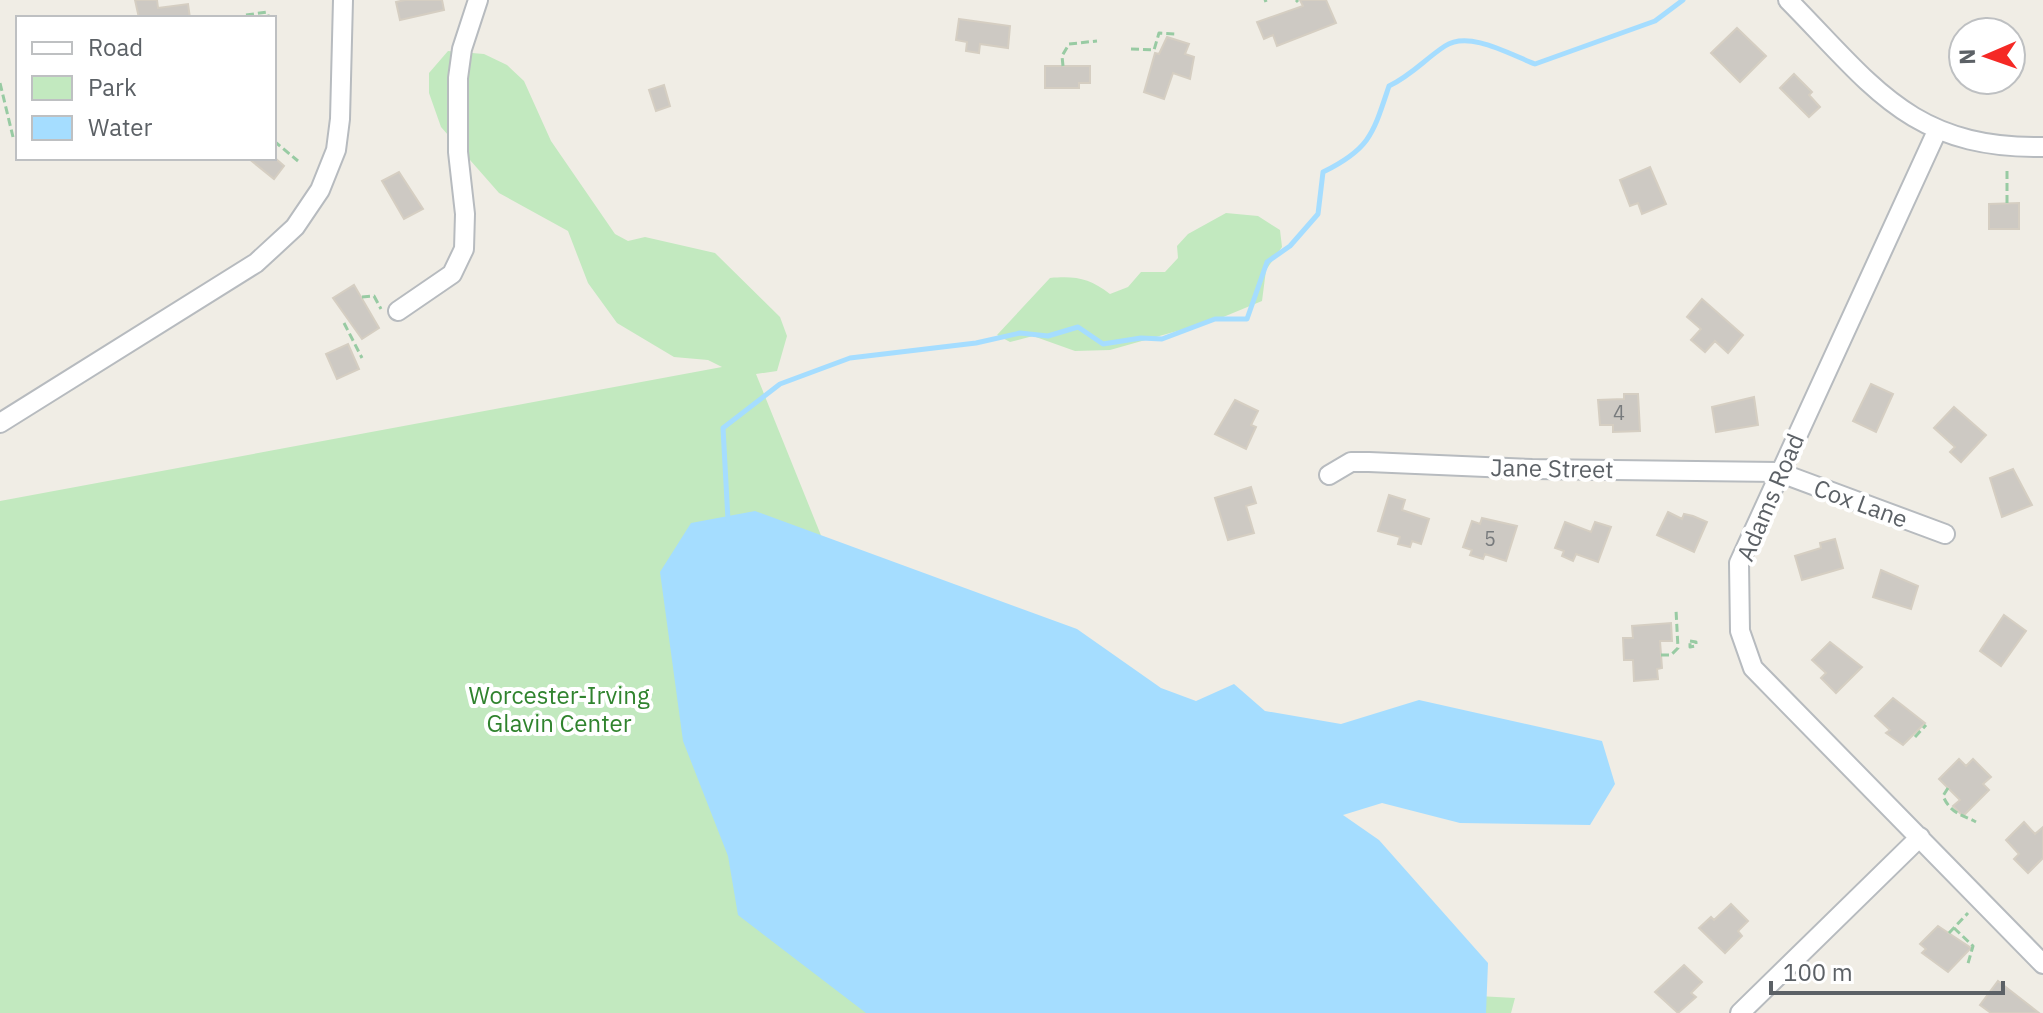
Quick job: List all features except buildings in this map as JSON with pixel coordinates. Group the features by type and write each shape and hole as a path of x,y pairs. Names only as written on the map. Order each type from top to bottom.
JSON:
{"street":[{"path":"0,423 256,263 295,227 320,190 336,150 340,119 343,0"},
{"path":"392,315 452,274 464,249 465,214 458,152 458,78 462,49 478,0"},
{"path":"1788,0 1891,104 1937,131 1993,145 2043,147"},
{"name":"Adams Road","path":"1937,131 1778,472 1739,563 1740,631 1753,668 2043,964"},
{"name":"Jane Street","path":"1329,475 1351,462 1778,472"},
{"name":"Cox Lane","path":"1778,472 1945,534"},
{"path":"1740,1013 1920,837"}],"path":[{"path":"246,15 267,12 268,16"},
{"path":"1131,49 1154,50 1159,33 1175,34"},
{"path":"1063,66 1062,56 1069,44 1097,41"},
{"path":"0,83 13,137"},
{"path":"276,143 298,161"},
{"path":"2007,171 2007,203"},
{"path":"362,297 374,296 392,315"},
{"path":"344,323 362,358"},
{"path":"1661,655 1675,653 1678,635 1676,610"},
{"path":"1678,635 1689,644"},
{"path":"1915,737 1926,725"},
{"path":"1948,788 1943,796 1947,804 1960,818 1976,822"},
{"path":"1949,933 1968,913"},
{"path":"1954,928 1973,946 1967,967"}],"green space":[{"name":"Worcester-Irving Glavin Center","path":"448,51 484,54 507,65 524,81 551,141 615,234 628,241 645,237 715,253 780,317 787,336 777,371 756,374 996,970 1515,998 1511,1013 0,1013 0,501 722,367 708,360 674,357 617,323 588,283 568,231 499,193 441,127 429,93 429,73"},
{"path":"1226,213 1258,216 1280,230 1282,247 1266,270 1262,301 1216,320 1110,350 1075,351 1033,336 1010,342 997,335 1050,278 1082,279 1110,294 1128,287 1141,272 1165,272 1178,258 1177,246 1188,234"}],"water":[{"path":"755,511 1077,629 1161,688 1196,701 1234,684 1265,711 1341,724 1419,700 1602,741 1615,784 1590,825 1460,823 1382,803 1343,815 1379,840 1488,963 1486,1013 866,1013 738,915 728,856 683,741 660,572 691,523"}],"waterway":[{"path":"728,520 723,428 780,384 850,358 976,343 1020,333 1048,336 1078,327 1103,344 1141,338 1162,339 1215,319 1247,319 1267,262 1290,246 1318,214 1323,172 1351,156 1368,138 1389,86 1455,42 1478,42 1535,64 1655,21 1683,0"}]}
